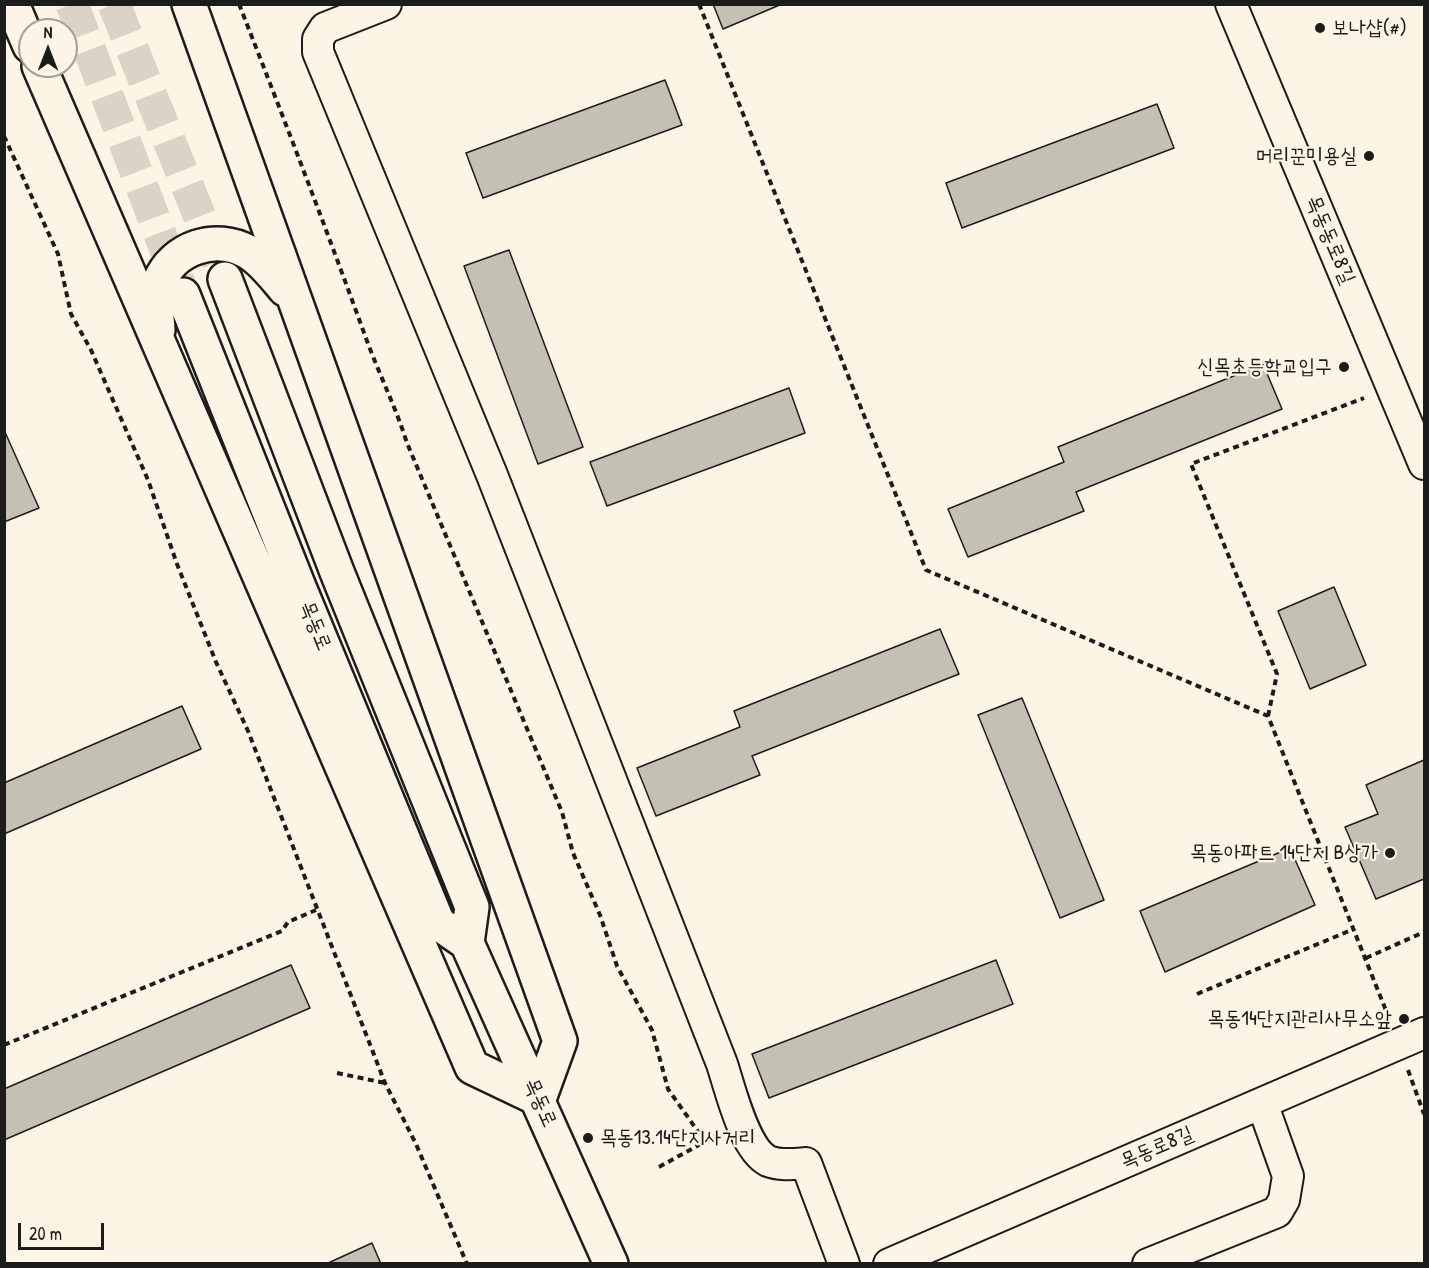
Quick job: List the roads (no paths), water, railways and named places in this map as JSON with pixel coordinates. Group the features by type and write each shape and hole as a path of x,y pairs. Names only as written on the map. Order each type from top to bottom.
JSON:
{"main road":[{"path":"12,4 18,18"},
{"path":"44,78 472,1067 539,1099 560,1041 189,4"},
{"path":"159,345 156,298 159,283 177,257 190,249 221,243 244,250 263,264 294,299"},
{"name":"목동로","path":"225,279 337,572 472,907 467,943"},
{"name":"목동로","path":"183,295 304,598 438,923 467,943 612,1263"}],"street":[{"path":"386,4 326,28 318,39 318,52 492,475 722,1064 742,1124 758,1151 768,1160 786,1165 806,1163 844,1263"},
{"name":"목동동로8길","path":"1231,4 1392,387 1422,448"},
{"name":"목동로8길","path":"888,1263 1411,1038"},
{"path":"1148,1263 1277,1212 1284,1200 1288,1176 1262,1103"}],"tunnel":[{"path":"72,4 181,289"},
{"path":"114,4 225,279"}],"place":[{"name":"보나샵(#)","path":"1320,28"},
{"name":"머리꾼미용실","path":"1369,156"},
{"name":"신목초등학교입구","path":"1344,367"},
{"name":"목동아파트 14단지 B상가","path":"1390,853"},
{"name":"목동14단지관리사무소앞","path":"1404,1019"},
{"name":"목동13.14단지사거리","path":"588,1138"}]}
